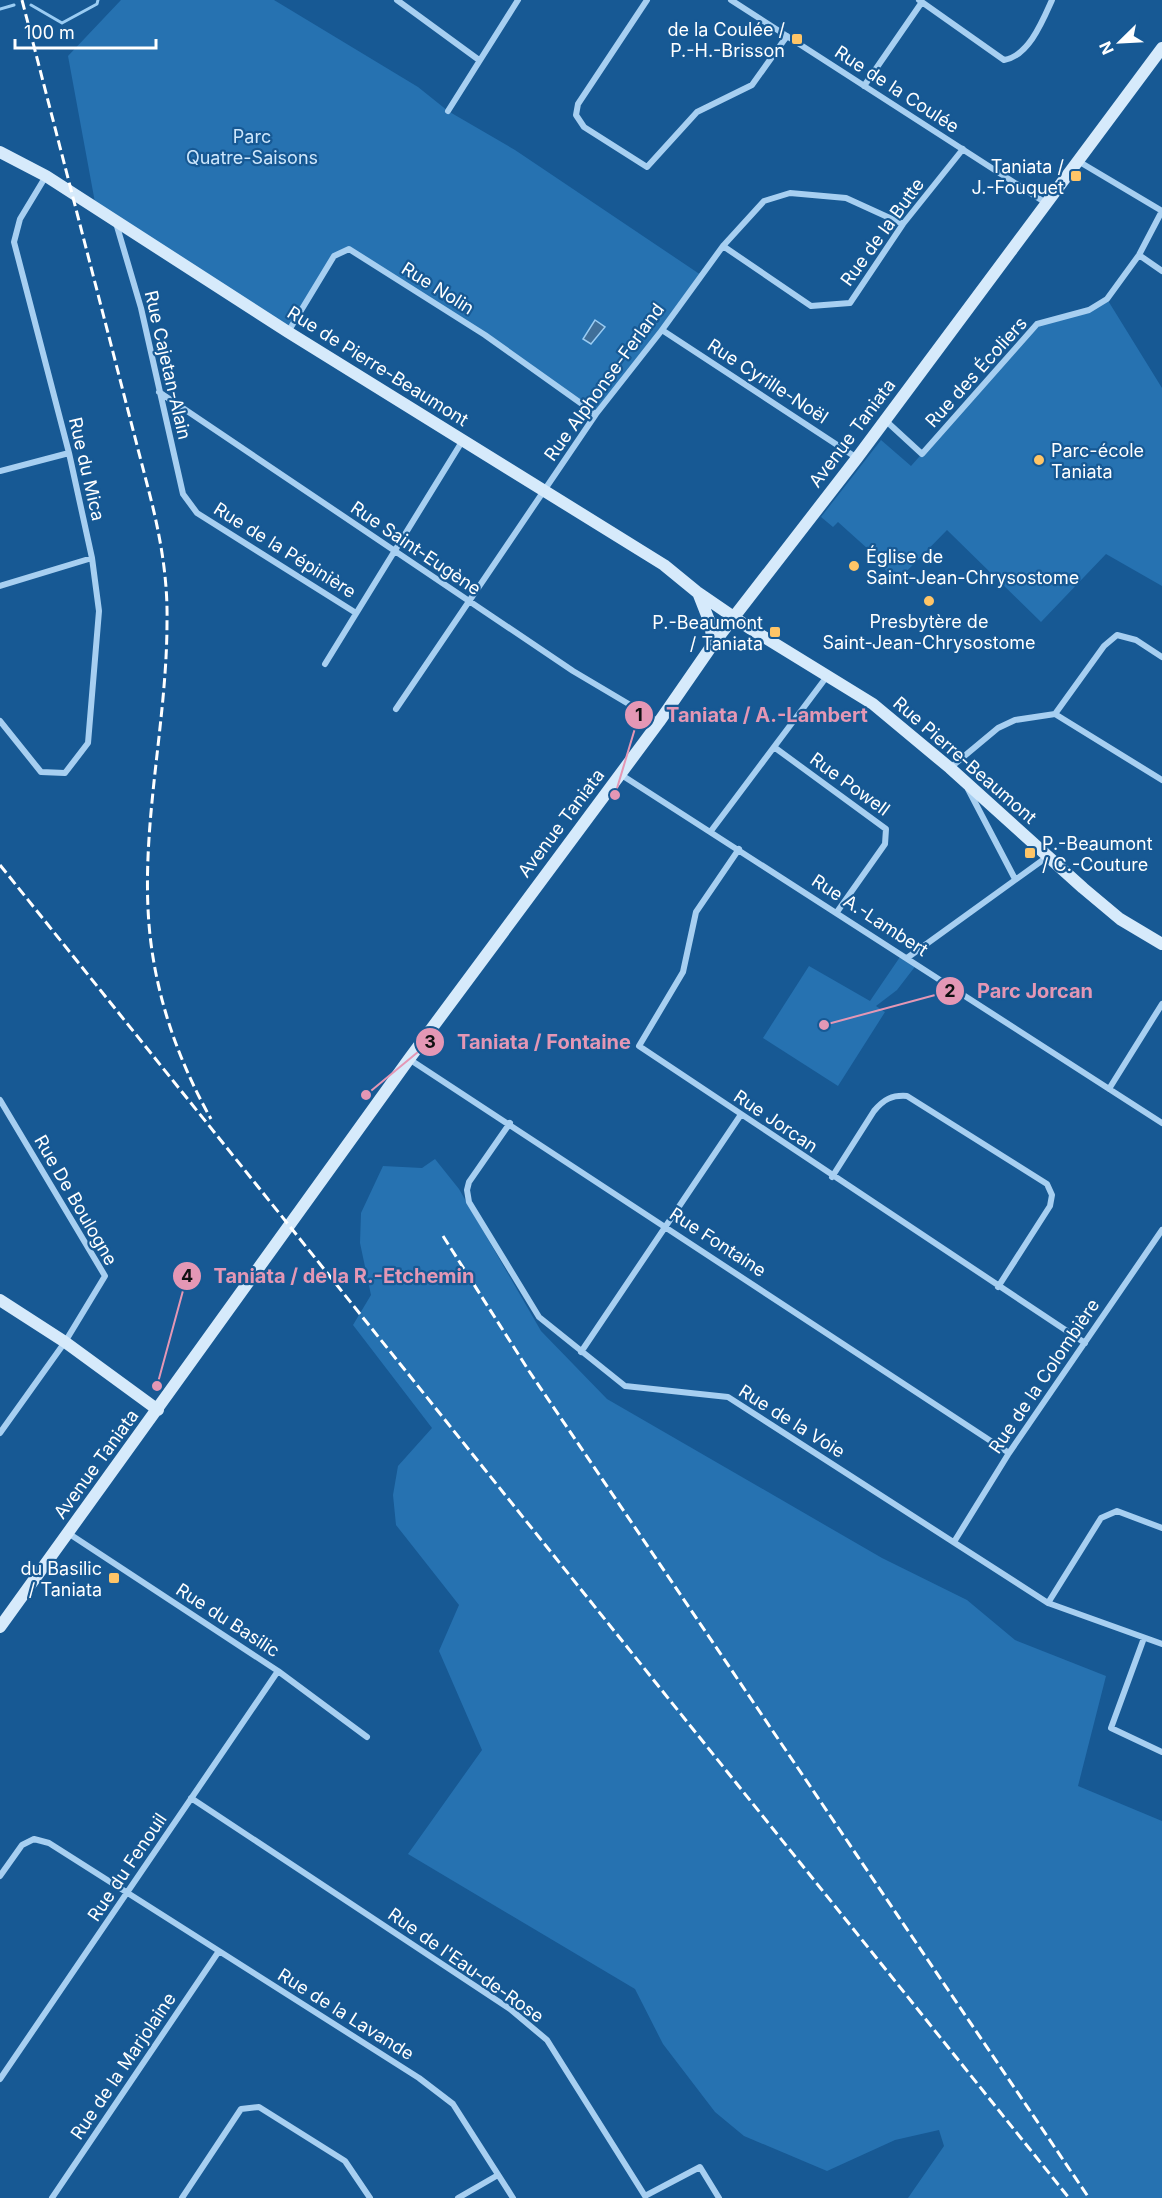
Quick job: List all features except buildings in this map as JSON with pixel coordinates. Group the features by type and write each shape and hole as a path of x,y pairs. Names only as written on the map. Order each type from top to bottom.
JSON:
{"main road":[{"name":"Avenue Taniata","path":"0,1627 409,1059 659,722 713,644 857,458 1162,48"},
{"name":"Rue de Pierre-Beaumont","path":"0,153 46,176 288,332 664,565 697,592 734,616"},
{"path":"697,592 704,604 713,644"},
{"name":"Rue Pierre-Beaumont","path":"734,616 873,704 950,768 1047,857 1120,919 1162,944"},
{"path":"0,1300 65,1342 158,1410"}],"street":[{"path":"398,0 479,60"},
{"path":"448,111 518,0"},
{"path":"647,0 578,104 576,115 584,127 647,166 697,112 752,85 787,36"},
{"name":"Rue de la Coulée","path":"731,0 1047,203"},
{"path":"864,86 921,1 1004,60 1011,59 1029,42 1052,0"},
{"name":"Rue de la Butte","path":"723,246 811,306 850,303 903,224 963,149"},
{"path":"1078,160 1162,211"},
{"name":"Rue du Mica","path":"0,721 41,772 65,773 88,743 99,611 92,558 69,453 14,242 20,219 46,176"},
{"name":"Rue Alphonse-Ferland","path":"396,709 596,414 662,330 723,246 764,201 790,193 846,198 903,224"},
{"name":"Rue des Écoliers","path":"885,420 922,453 1037,324 1089,310 1107,298 1139,255 1162,211"},
{"name":"Rue Cajetan-Alain","path":"115,220 141,308 183,494 197,513"},
{"name":"Rue Nolin","path":"288,332 334,256 349,249 485,335 596,414"},
{"path":"1139,255 1162,271"},
{"name":"Rue Cyrille-Noël","path":"662,330 857,458"},
{"name":"Rue Saint-Eugène","path":"159,392 573,671 659,722"},
{"path":"325,664 464,440"},
{"path":"0,471 69,453"},
{"name":"Rue de la Pépinière","path":"197,513 357,613"},
{"path":"0,586 92,558"},
{"path":"1055,714 1104,646 1117,635 1136,640 1162,657"},
{"path":"711,831 828,675"},
{"path":"950,768 1006,724 1015,720 1055,714 1162,780"},
{"name":"Rue Powell","path":"774,747 886,829 885,844 837,912"},
{"name":"Rue A.-Lambert","path":"620,774 1162,1123"},
{"path":"963,780 1016,879"},
{"name":"Rue Jorcan","path":"739,849 696,912 683,972 639,1046 740,1116 1085,1343"},
{"path":"907,958 1047,857"},
{"path":"1109,1089 1162,1004"},
{"name":"Rue Fontaine","path":"409,1059 510,1123 1009,1453"},
{"path":"832,1177 874,1111 881,1102 894,1095 907,1096 1047,1184 1052,1195 1050,1206 998,1287"},
{"name":"Rue De Boulogne","path":"0,1433 65,1342 105,1275 1,1103"},
{"path":"580,1352 740,1116"},
{"name":"Rue de la Voie","path":"510,1123 469,1182 467,1190 469,1202 539,1317 580,1352 625,1386 728,1396 1048,1603 1162,1644"},
{"name":"Rue de la Colombière","path":"954,1542 1009,1453 1162,1230"},
{"path":"1048,1603 1101,1518 1117,1511 1162,1528"},
{"name":"Rue du Basilic","path":"68,1533 278,1671 367,1737"},
{"path":"1144,1638 1111,1728 1162,1752"},
{"name":"Rue du Fenouil","path":"0,2079 278,1671"},
{"name":"Rue de l'Eau-de-Rose","path":"191,1798 510,2009 547,2040 645,2196 700,2167 719,2198"},
{"name":"Rue de la Lavande","path":"0,1876 22,1845 34,1839 49,1843 419,2078 453,2104 513,2198"},
{"name":"Rue de la Marjolaine","path":"52,2198 219,1951"},
{"path":"182,2198 241,2109 259,2107 345,2160 370,2198"},
{"path":"458,2198 498,2175"}],"green space":[{"name":"Parc Quatre-Saisons","path":"121,0 274,0 418,87 448,111 515,150 701,275 596,414 485,335 349,249 334,256 288,332 96,208 68,56"},
{"name":"Parc-école Taniata","path":"1107,299 1162,388 1162,586 1106,554 1041,622 947,530 900,578 893,579 868,549 838,522 833,527 821,517 881,440 911,466 1037,324 1089,310"},
{"path":"902,954 917,964 897,990 876,1006 885,1012 838,1086 763,1038 809,966 870,1001"},
{"path":"435,1159 459,1189 541,1331 607,1399 882,1558 967,1600 1015,1640 1106,1676 1078,1786 1162,1821 1162,2198 908,2198 944,2146 939,2130 895,2140 827,2171 744,2136 715,2112 663,2044 635,1989 408,1854 482,1750 439,1651 459,1605 396,1525 393,1495 398,1466 432,1428 353,1325 371,1295 360,1243 361,1213 383,1166 422,1168"}],"shaded area":[{"path":"595,320 605,327 591,344 583,339"}],"waterway":[{"path":"31,5 62,23 97,4 98,0"},
{"path":"0,9 14,5"}],"railway":[{"path":"22,0 151,501 162,552 167,604 166,661 148,857 150,935 158,983 171,1030 179,1053 211,1119"},
{"path":"0,865 1069,2198"},
{"path":"443,1236 529,1371 1089,2198"}],"place":[{"name":"de la Coulée / P.-H.-Brisson","path":"797,39"},
{"name":"Taniata / J.-Fouquet","path":"1076,176"},
{"name":"Parc-école Taniata","path":"1039,460"},
{"name":"Église de Saint-Jean-Chrysostome","path":"854,566"},
{"name":"Presbytère de Saint-Jean-Chrysostome","path":"929,601"},
{"name":"P.-Beaumont / Taniata","path":"775,632"},
{"name":"Taniata / A.-Lambert","path":"615,795"},
{"name":"P.-Beaumont / C.-Couture","path":"1030,853"},
{"name":"Parc Jorcan","path":"824,1025"},
{"name":"Taniata / Fontaine","path":"366,1095"},
{"name":"Taniata / de la R.-Etchemin","path":"157,1386"},
{"name":"du Basilic / Taniata","path":"114,1578"}]}
